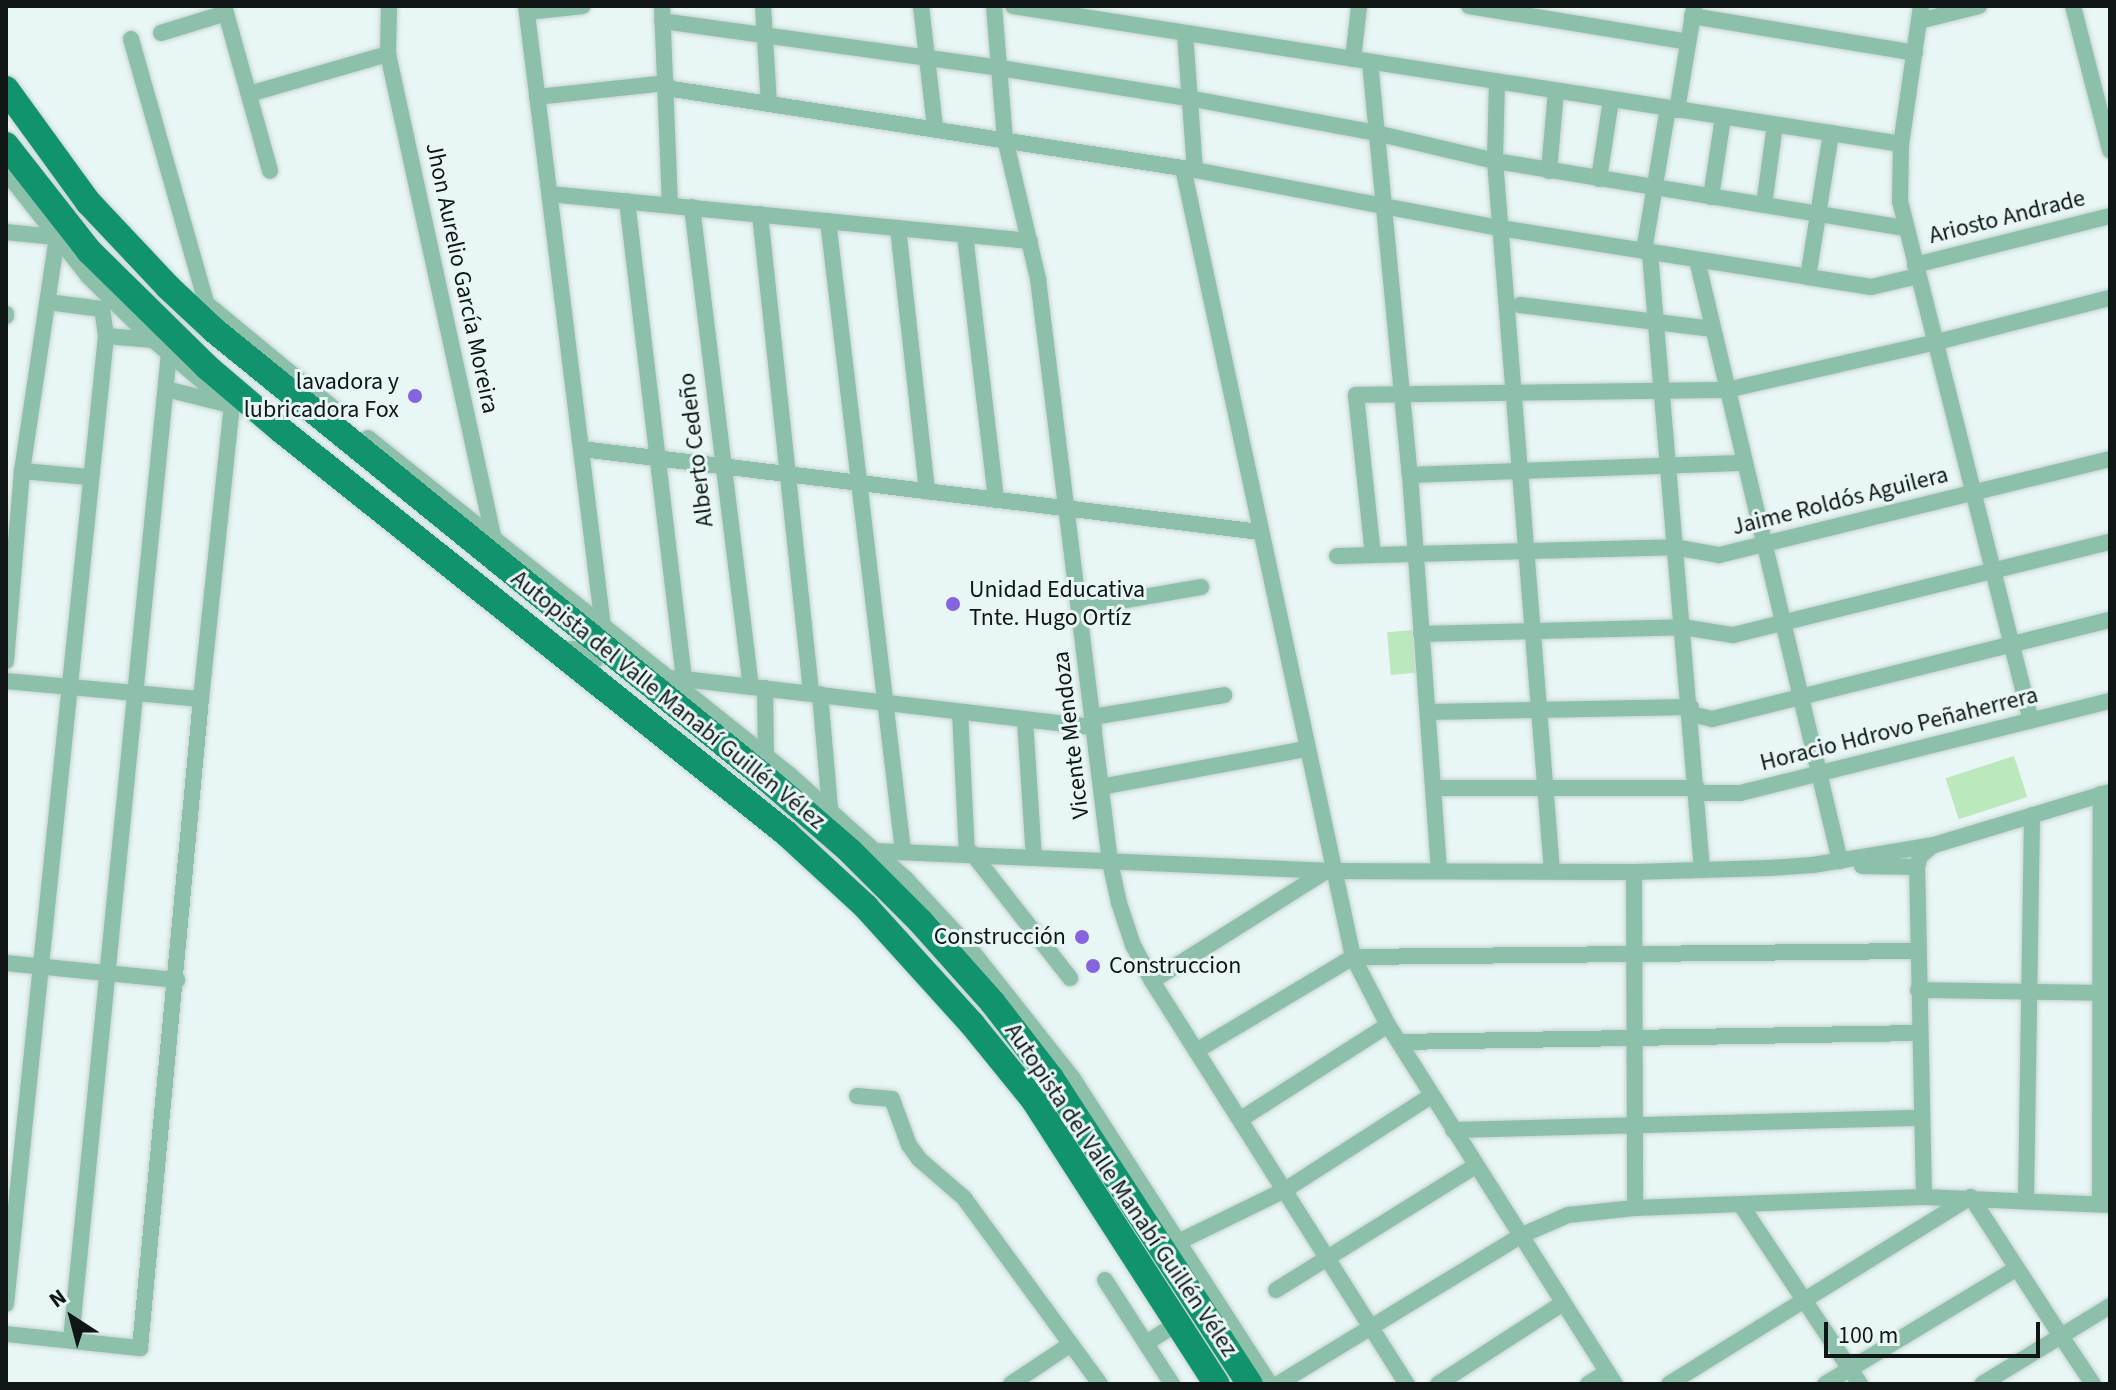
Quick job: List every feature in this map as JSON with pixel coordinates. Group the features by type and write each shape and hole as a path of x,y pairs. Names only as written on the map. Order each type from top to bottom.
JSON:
{"main road":[{"name":"Autopista del Valle Manabí Guillén Vélez","path":"6,89 88,202 149,269 215,331 604,637 766,767 863,851 1014,1029 1066,1100 1170,1246 1250,1384"},
{"name":"Autopista del Valle Manabí Guillén Vélez","path":"6,145 58,227 115,279 167,345 561,650 810,855 933,979 1033,1099 1217,1384"}],"street":[{"name":"Jhon Aurelio García Moreira","path":"389,6 388,54 495,550"},
{"path":"583,6 526,9 604,637 587,671"},
{"path":"763,6 769,103"},
{"path":"921,6 935,127"},
{"name":"Vicente Mendoza","path":"994,6 1005,139 1038,279 1110,862 1125,923 1152,981 1407,1384"},
{"path":"1015,6 1901,144"},
{"path":"1353,59 1359,6"},
{"path":"1469,6 1688,42"},
{"path":"1979,6 1920,13 1901,144 1899,186 1904,228 1937,342 2031,721"},
{"path":"2073,6 2110,150"},
{"path":"161,33 225,9 270,171"},
{"path":"1702,870 1691,711 1647,252 1653,188 1693,11 1915,53"},
{"path":"670,204 662,14 765,35 1188,98 1376,133 1549,171 1904,228"},
{"path":"1185,34 1189,169 1330,871 1353,957 1388,1025 1431,1096 1611,1378 1588,1384"},
{"path":"131,39 215,331"},
{"path":"249,94 388,54"},
{"path":"1370,62 1410,475 1439,871"},
{"path":"1497,82 1495,161 1552,871"},
{"name":"Ariosto Andrade","path":"537,97 666,86 1189,169 1500,228 1871,287 1917,270 2110,216"},
{"path":"1549,171 1556,91"},
{"path":"1599,179 1611,100"},
{"path":"1711,197 1723,118"},
{"path":"1764,205 1775,125"},
{"path":"1808,277 1831,133"},
{"path":"6,172 58,227"},
{"path":"550,194 1030,241"},
{"path":"627,201 679,682"},
{"name":"Alberto Cedeño","path":"692,207 721,464 758,687 766,767"},
{"path":"760,214 830,808"},
{"path":"828,221 903,851"},
{"path":"6,232 58,227"},
{"path":"6,661 13,493 22,471 58,227"},
{"path":"898,228 927,491"},
{"path":"965,235 996,500"},
{"path":"1697,260 1840,861"},
{"path":"1373,555 1356,395 1727,390 2110,298"},
{"path":"6,1304 89,477 106,336 102,309 47,302"},
{"path":"206,303 338,412"},
{"path":"1520,305 1713,329"},
{"path":"71,1340 166,389 167,345 106,336"},
{"path":"6,1334 140,1348 177,980 201,699 237,401 166,389"},
{"path":"368,438 495,550"},
{"path":"582,449 1260,532"},
{"name":"Jaime Roldós Aguilera","path":"1337,556 1674,547 1719,555 2110,459"},
{"path":"1410,475 1745,463"},
{"path":"22,471 89,477"},
{"path":"1421,634 1682,627 1733,635 2110,542"},
{"path":"1080,608 1201,587"},
{"path":"1428,712 1540,709 1691,711 1712,719 2110,620"},
{"path":"561,650 604,637 679,682 766,767 830,808 863,851 970,853 1330,871 1634,872 1813,865 1917,867"},
{"path":"6,681 201,699"},
{"path":"679,682 816,693 1025,720 1094,722 1224,695"},
{"name":"Horacio Hdrovo Peñaherrera","path":"1434,788 1546,785 1740,793 2110,701"},
{"path":"960,712 970,853 1070,978"},
{"path":"1025,720 1034,858"},
{"path":"1101,787 1307,749"},
{"path":"1278,1384 1520,1236 1568,1215 1635,1208 1924,1197 2105,1204 2105,793 1934,845 1813,865"},
{"path":"2026,1199 2032,815"},
{"path":"1924,1197 1917,867 1920,856 1934,845"},
{"path":"1152,981 1330,871"},
{"path":"1634,872 1635,1208"},
{"path":"1196,1051 1353,957 1918,951"},
{"path":"6,963 177,980"},
{"path":"1918,990 2105,993"},
{"path":"1241,1119 1388,1025"},
{"path":"1399,1042 1920,1033"},
{"path":"857,1096 892,1099 901,1129 919,1159 964,1198 1100,1384"},
{"path":"1270,1384 1170,1246 1285,1190 1431,1096"},
{"path":"1453,1130 1922,1118"},
{"path":"1276,1290 1475,1166"},
{"path":"1971,1197 2093,1384"},
{"path":"1669,1384 1971,1197"},
{"path":"1741,1205 1860,1384"},
{"path":"1825,1384 2017,1268"},
{"path":"1105,1280 1172,1384"},
{"path":"1438,1384 1563,1303"},
{"path":"1982,1384 2110,1306"},
{"path":"1146,1343 1178,1323"},
{"path":"1011,1384 1071,1344"}],"green space":[{"path":"1412,630 1416,673 1391,675 1387,632"},
{"path":"2014,756 2027,797 1959,819 1946,778"}],"place":[{"name":"lavadora y lubricadora Fox","path":"415,396"},
{"name":"Unidad Educativa Tnte. Hugo Ortíz","path":"953,604"},
{"name":"Construcción","path":"1082,937"},
{"name":"Construccion","path":"1093,966"}]}
